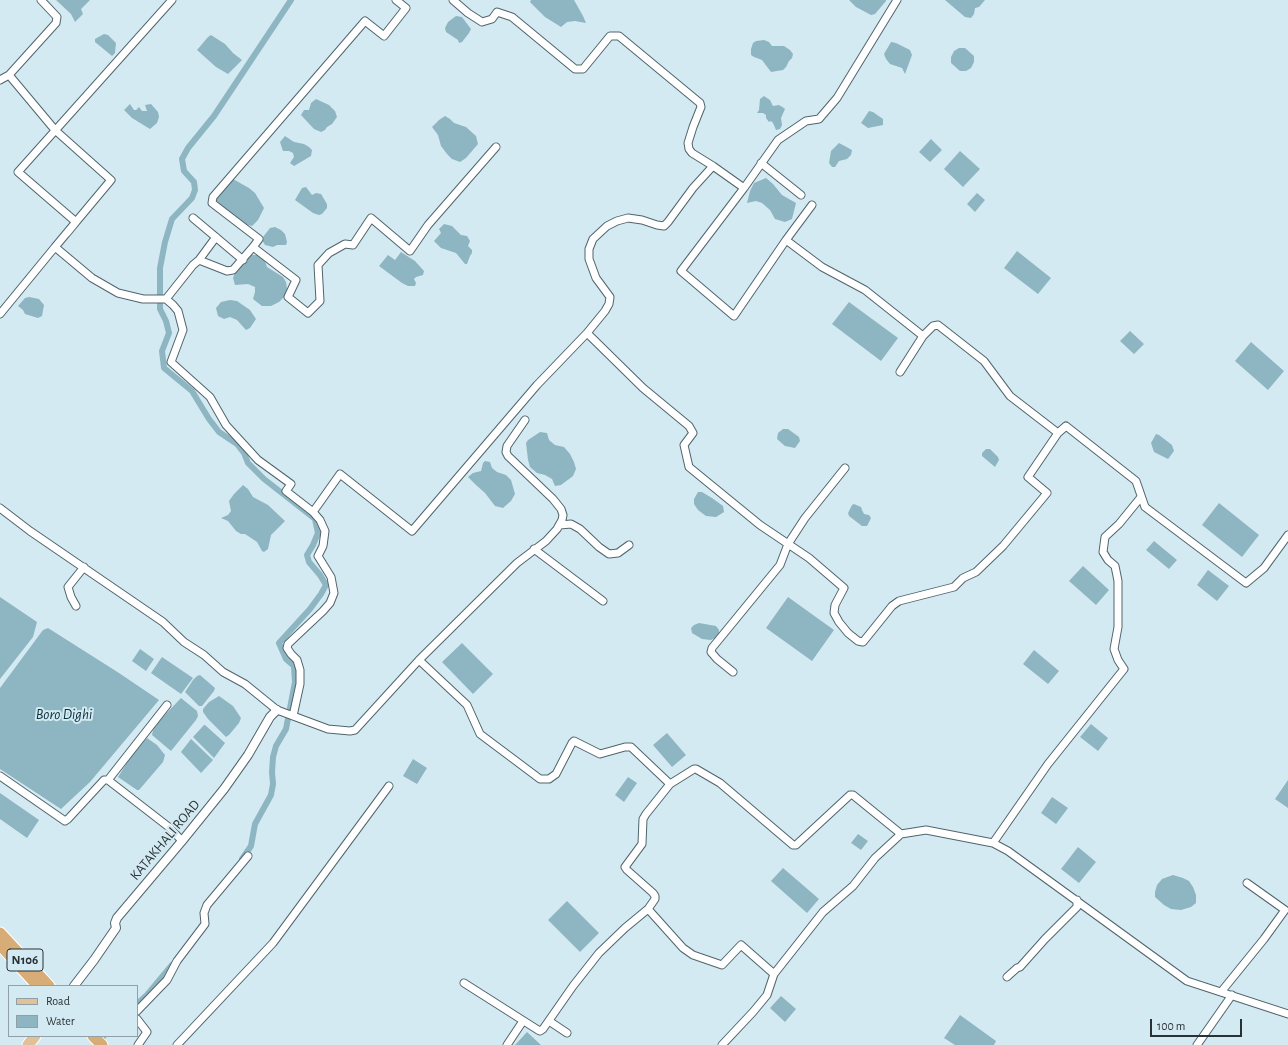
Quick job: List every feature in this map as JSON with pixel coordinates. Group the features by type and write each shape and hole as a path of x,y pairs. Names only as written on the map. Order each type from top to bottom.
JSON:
{"highway":[{"name":"N106","path":"0,933 48,985"},
{"name":"N106","path":"0,945 37,985"},
{"path":"86,1037 93,1045"},
{"path":"94,1037 102,1045"}],"main road":[{"path":"28,1045 34,1037"}],"street":[{"path":"0,80 9,75 56,23 57,17 41,0"},
{"path":"76,222 18,172 172,0"},
{"path":"199,260 230,271 236,268 253,248 259,239 212,202 213,198 365,21 384,36 406,8 396,0"},
{"path":"453,0 468,13 482,22 492,19 497,12 512,17 575,69 583,69 610,36 619,36 700,103 702,107 688,143 689,149 692,153 744,188"},
{"path":"812,205 734,316 681,271 744,188 778,140 806,121 819,119 837,98 897,0"},
{"path":"0,314 111,180 55,130 9,75"},
{"path":"253,248 296,280 288,297 308,313 320,301 318,266 329,252 345,244 353,245 371,218 410,251 428,225 496,147"},
{"path":"761,163 801,195"},
{"path":"313,512 340,474 412,531 537,385 587,333 605,311 609,304 610,297 596,278 588,259 589,248 594,239 607,226 628,218 642,220 657,226 664,226 693,188 713,166"},
{"path":"193,218 243,260"},
{"path":"68,233 76,222"},
{"path":"166,299 199,260 216,237"},
{"path":"786,240 822,267 865,290 923,336"},
{"path":"55,247 92,278 118,293 142,299 166,299 178,311 183,330 171,362 210,397 226,425 258,460 291,484 286,492 313,512 320,520 325,531 323,546 318,556 331,578 334,593 330,602 323,611 288,644 287,648 297,660 300,670 300,684 293,716"},
{"path":"900,372 923,336 933,326 938,325 984,361 1010,396 1058,433"},
{"path":"587,333 643,388 689,426 693,433 684,445 689,467 760,525 809,558 844,588 835,604 834,612 839,622 848,633 858,641 863,642 895,604 954,587 963,578 976,572 1004,546 1046,493 1028,477 1058,433 1066,426 1136,481 1145,507 1246,583 1264,568 1288,535"},
{"path":"0,508 30,531 163,622 184,642 204,655 223,672 245,684 277,710 328,729 340,731 355,730 418,660 516,562 546,541 560,525 563,515 554,499 508,456 506,452 507,446 525,420"},
{"path":"733,672 717,659 711,652 712,648 780,565 788,544 805,518 845,468"},
{"path":"993,843 1048,764 1124,669 1118,660 1114,649 1118,627 1118,581 1115,566 1108,560 1103,552 1106,537 1119,524 1141,496"},
{"path":"560,525 571,524 580,529 599,547 609,554 618,554 629,545"},
{"path":"534,549 603,601"},
{"path":"76,606 68,587 84,567"},
{"path":"418,660 467,705 480,734 540,779 549,779 556,774 574,741 600,754 625,747 631,747 670,784"},
{"path":"0,776 65,821 68,820 104,780 108,780 167,705"},
{"name":"KATAKHALI ROAD","path":"75,985 116,928 115,923 117,918 182,841 248,755 270,717 277,710"},
{"path":"464,983 540,1031 599,953 624,928 648,909 655,899 655,896 625,867 642,844 644,816 670,784 691,770 696,769 720,783 794,845 850,795 852,795 900,834"},
{"path":"108,780 170,828 182,841"},
{"path":"177,1045 273,943 389,786"},
{"path":"722,1045 767,995 774,974 823,912 852,886 875,858 900,834 926,830 993,843 1008,850 1187,981 1288,1014"},
{"path":"138,1010 167,980 177,961 205,924 204,913 207,905 248,856"},
{"path":"1221,992 1264,939 1286,906 1247,883"},
{"path":"1007,977 1017,968 1020,968 1045,939 1078,907 1077,900"},
{"path":"648,909 683,948 693,955 722,965 740,945 774,974"},
{"path":"1198,1045 1232,995"},
{"path":"138,1020 147,1032 138,1045"},
{"path":"549,1020 567,1033"},
{"path":"507,1045 523,1021"}],"water":[{"path":"56,0 90,0 81,9 83,14 75,22 71,14"},
{"path":"531,0 574,0 586,23 575,21 567,22 561,27 545,17 530,2"},
{"path":"849,0 886,1 875,14 871,15 856,7"},
{"path":"945,0 985,0 979,7 975,8 974,14 971,18 965,17"},
{"path":"456,16 462,17 471,29 462,42 459,43 458,40 446,32 445,28 448,22"},
{"path":"104,34 108,35 116,43 115,53 112,56 95,42 95,39"},
{"path":"211,35 225,44 242,60 228,74 216,67 197,50"},
{"path":"764,40 769,42 772,46 784,46 793,54 792,58 783,70 771,72 762,60 751,55 753,43"},
{"path":"891,42 910,50 912,55 905,74 902,68 890,64 886,59 884,54"},
{"path":"959,48 965,48 974,56 974,62 971,68 966,71 960,71 951,63 951,57 954,51"},
{"path":"764,96 770,100 773,106 779,105 785,109 781,118 782,125 780,129 776,130 773,123 771,121 769,122 766,118 766,115 763,113 757,113 759,110 760,99"},
{"path":"316,99 329,105 335,111 337,117 332,124 321,132 314,129 301,115 304,110 309,110 311,103"},
{"path":"130,104 134,110 139,107 142,111 147,111 145,105 151,104 158,112 159,117 157,123 150,129 132,118 124,110"},
{"path":"869,111 883,119 883,125 868,128 861,123"},
{"path":"445,116 454,123 466,127 476,136 478,144 466,158 460,162 452,159 447,154 441,146 438,135 432,127"},
{"path":"285,136 294,142 304,144 309,147 312,150 311,156 294,166 290,163 294,157 293,153 283,151 280,142"},
{"path":"931,139 942,150 930,162 919,152"},
{"path":"839,143 852,150 851,155 847,159 839,161 835,167 832,167 829,163 831,151"},
{"path":"960,151 980,169 963,187 944,169"},
{"path":"766,178 782,195 796,203 792,219 785,222 775,219 770,210 762,203 756,201 747,203 754,183"},
{"path":"233,179 255,193 264,208 258,220 252,226 244,224 223,208 216,200"},
{"path":"306,187 312,195 316,193 321,194 327,204 327,208 322,214 319,215 313,213 295,200 302,188"},
{"path":"977,193 985,200 975,212 967,204"},
{"path":"444,224 452,226 461,235 467,236 470,241 468,246 472,250 472,253 467,264 465,264 456,253 441,248 434,241 441,233 439,229"},
{"path":"275,227 285,234 287,242 286,245 277,245 273,247 265,245 262,240 263,237 270,228"},
{"path":"1017,251 1051,278 1038,294 1004,268"},
{"path":"401,252 415,261 424,271 423,275 414,279 416,283 415,286 408,286 402,283 379,266 388,255 395,260"},
{"path":"251,255 257,255 265,261 267,267 283,277 286,282 287,289 284,297 279,302 271,306 262,306 253,299 255,287 248,284 235,285 233,278 235,273"},
{"path":"29,297 39,299 44,305 42,316 38,318 25,314 18,306 25,298"},
{"path":"230,300 237,301 250,310 256,319 250,328 246,330 237,320 230,317 224,319 218,316 216,308 221,302"},
{"path":"849,302 898,338 881,361 832,324"},
{"path":"1130,331 1144,344 1134,354 1120,341"},
{"path":"1251,342 1284,371 1268,390 1235,361"},
{"path":"783,429 788,429 799,437 800,441 795,448 785,446 777,439 778,433"},
{"path":"540,432 547,433 549,440 555,445 564,447 574,462 576,469 573,476 561,485 555,486 552,479 537,473 530,467 526,443"},
{"path":"1156,434 1172,445 1174,451 1168,459 1154,452 1151,443"},
{"path":"986,449 990,449 998,457 999,460 995,467 982,456 982,453"},
{"path":"485,461 490,462 492,468 497,472 506,475 511,480 515,494 511,501 503,508 495,506 485,493 468,477 473,473 481,471"},
{"path":"243,485 248,489 253,497 268,505 285,521 271,535 268,549 264,552 257,542 245,534 241,534 236,531 228,521 221,518 228,515 231,511 229,501"},
{"path":"698,492 702,492 723,506 724,512 716,517 706,516 698,510 694,504 694,499"},
{"path":"1219,503 1259,535 1242,557 1202,525"},
{"path":"854,504 861,507 864,514 869,515 871,518 867,526 862,526 849,516 848,513"},
{"path":"1154,541 1177,560 1169,569 1146,550"},
{"path":"1083,566 1109,590 1096,605 1069,581"},
{"path":"1208,570 1229,586 1217,601 1197,585"},
{"path":"0,597 37,622 33,637 0,679"},
{"path":"788,597 834,630 812,661 766,628"},
{"path":"699,623 716,626 719,630 719,635 711,640 702,639 692,633 691,628"},
{"name":"Boro Dighi","path":"48,628 159,700 90,782 61,809 0,769 0,688 43,630"},
{"path":"462,643 493,674 473,694 442,662"},
{"path":"140,649 154,659 146,671 132,661"},
{"path":"1034,650 1059,671 1048,684 1023,664"},
{"path":"162,657 193,678 181,694 151,673"},
{"path":"200,675 215,688 202,706 199,706 185,692 193,680"},
{"path":"219,696 233,706 241,718 239,723 226,737 203,712 203,709 209,702"},
{"path":"181,698 197,711 198,716 171,751 152,735 153,730 160,720"},
{"path":"1091,724 1108,738 1098,751 1080,737"},
{"path":"204,725 225,743 214,758 193,737"},
{"path":"667,733 686,755 672,767 653,745"},
{"path":"147,738 157,745 165,755 163,762 139,790 137,790 118,777 132,755"},
{"path":"191,739 213,760 201,773 181,752"},
{"path":"413,759 427,768 417,784 403,776"},
{"path":"628,777 637,783 624,802 615,795"},
{"path":"1288,780 1288,808 1275,799"},
{"path":"0,793 39,820 27,838 0,819"},
{"path":"1052,797 1068,808 1056,824 1041,813"},
{"path":"858,834 868,841 861,850 851,843"},
{"path":"1078,847 1096,862 1079,883 1061,869"},
{"path":"783,868 819,899 807,913 771,881"},
{"path":"1173,875 1189,881 1193,887 1196,895 1196,903 1191,907 1181,910 1171,909 1155,897 1157,885 1162,879"},
{"path":"567,901 599,933 580,952 548,920"},
{"path":"781,996 796,1009 785,1022 770,1008"},
{"path":"960,1015 996,1041 994,1045 955,1045 944,1038"},
{"path":"527,1032 541,1045 515,1045"}],"waterway":[{"path":"242,859 251,846 255,824 271,795 273,784 273,757 276,746 286,729 295,682 294,666 286,659 279,643 310,609 326,585 309,562 307,555 318,533 315,519 264,479 248,463 244,453 237,444 219,432 209,419 192,391 164,368 162,351 169,333 166,321 160,309 160,268 165,242 172,219 192,198 195,190 194,182 184,171 182,159 188,148 214,116 291,0"},
{"path":"138,1003 147,995 172,965"}]}
